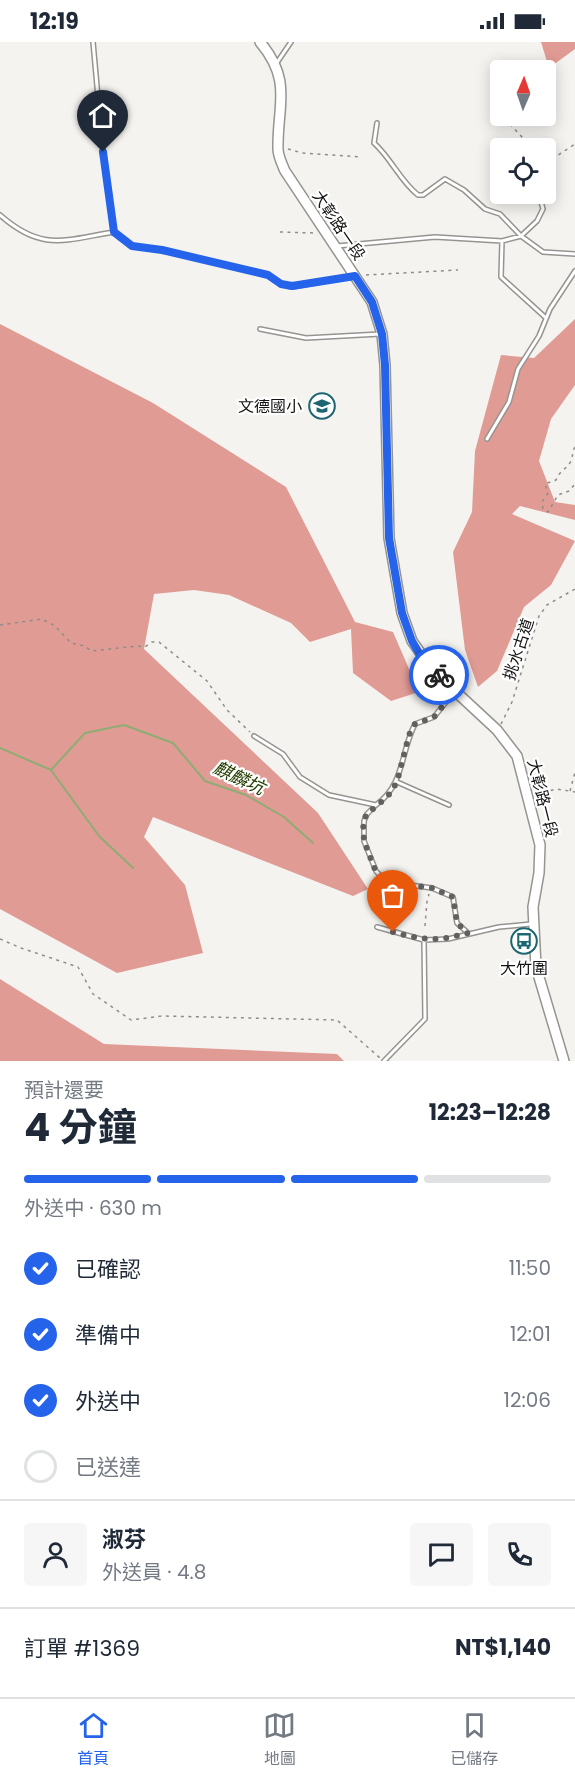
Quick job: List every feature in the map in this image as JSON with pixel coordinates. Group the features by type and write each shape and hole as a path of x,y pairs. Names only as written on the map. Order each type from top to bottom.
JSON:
{"main road":[{"name":"大彰路一段","path":"260,42 275,66 282,92 278,148 285,171 372,302 382,334 385,365 389,538 402,613 419,653 497,730 517,756 529,796 540,845 539,873 532,924 536,967 564,1061"}],"lane":[{"path":"93,42 103,152 114,232 132,246 162,250 268,275 281,284 292,286 355,276"},
{"path":"275,66 291,42"},
{"path":"377,123 374,143 385,152 409,188 418,195 423,195 445,179 464,190 485,209 500,214 521,236 543,252 575,254"},
{"path":"335,246 435,237 502,241 521,236 537,221 543,209 541,204"},
{"path":"0,215 33,238 54,242 114,232"},
{"path":"502,241 501,278 547,318"},
{"path":"487,440 509,402 518,369 539,336 550,309 575,271"},
{"path":"260,329 306,338 382,334"},
{"path":"455,691 434,717 415,724 409,735 397,782 388,796 376,805 363,821 364,841 376,872 386,882 432,888 453,897 457,923 468,933"},
{"path":"254,736 283,754 300,777 329,795 376,805"},
{"path":"397,782 449,805"},
{"path":"377,927 424,940 448,939 499,927 532,924"},
{"path":"383,1061 425,1020 424,940"}],"path":[{"path":"512,126 523,138"},
{"path":"556,156 575,144"},
{"path":"278,148 302,153 361,157"},
{"path":"279,232 327,233"},
{"path":"355,276 458,270"},
{"path":"575,447 570,462 558,473 556,480 545,484 548,493 542,502 543,509 548,512 558,495 569,491 575,484"},
{"name":"挑水古道","path":"497,730 512,702 539,616 547,605 575,589"},
{"path":"0,625 42,619 55,626 71,643 85,646 91,651 146,647 152,642 159,642 207,681 227,710 254,736"},
{"path":"570,792 575,772"},
{"path":"529,796 557,789 575,792"},
{"path":"425,926 427,901 432,888"},
{"path":"0,939 78,967 93,994 131,1020 162,1016 337,1020 383,1061"}],"shaded area":[{"path":"541,42 575,42 575,49 556,63 556,60 547,60"},
{"path":"575,319 575,385 551,419 539,461 555,502 575,505 575,520 520,506 512,514 575,541 551,585 524,607 497,671 478,687 465,650 453,552 472,512 475,451 501,355 534,358"},
{"path":"0,324 153,403 286,487 355,622 393,632 419,692 391,701 353,673 351,629 310,642 291,623 229,595 194,590 154,594 144,649 318,813 368,889 353,896 153,817 144,837 185,885 203,953 117,973 0,909"},
{"path":"0,979 104,1044 337,1054 344,1061 0,1061"}],"waterway":[{"name":"麒麟坑","path":"0,748 51,770 85,733 124,725 173,743 205,781 246,795 284,817 313,843"},
{"path":"51,770 99,836 133,868"}],"way so far":[{"path":"393,932 424,940 448,939 468,933 457,923 453,897 432,888 386,882 376,872 364,841 363,821 367,814 388,796 397,782 409,735 415,724 434,717 455,691 439,675"}],"place":[{"name":"文德國小","path":"322,406"},
{"name":"大竹圍","path":"524,941"}],"route":[{"path":"103,152 114,232 132,246 186,255 268,275 281,284 292,286 355,276 372,302 382,334 385,365 389,538 402,613 419,653 439,675"}]}
